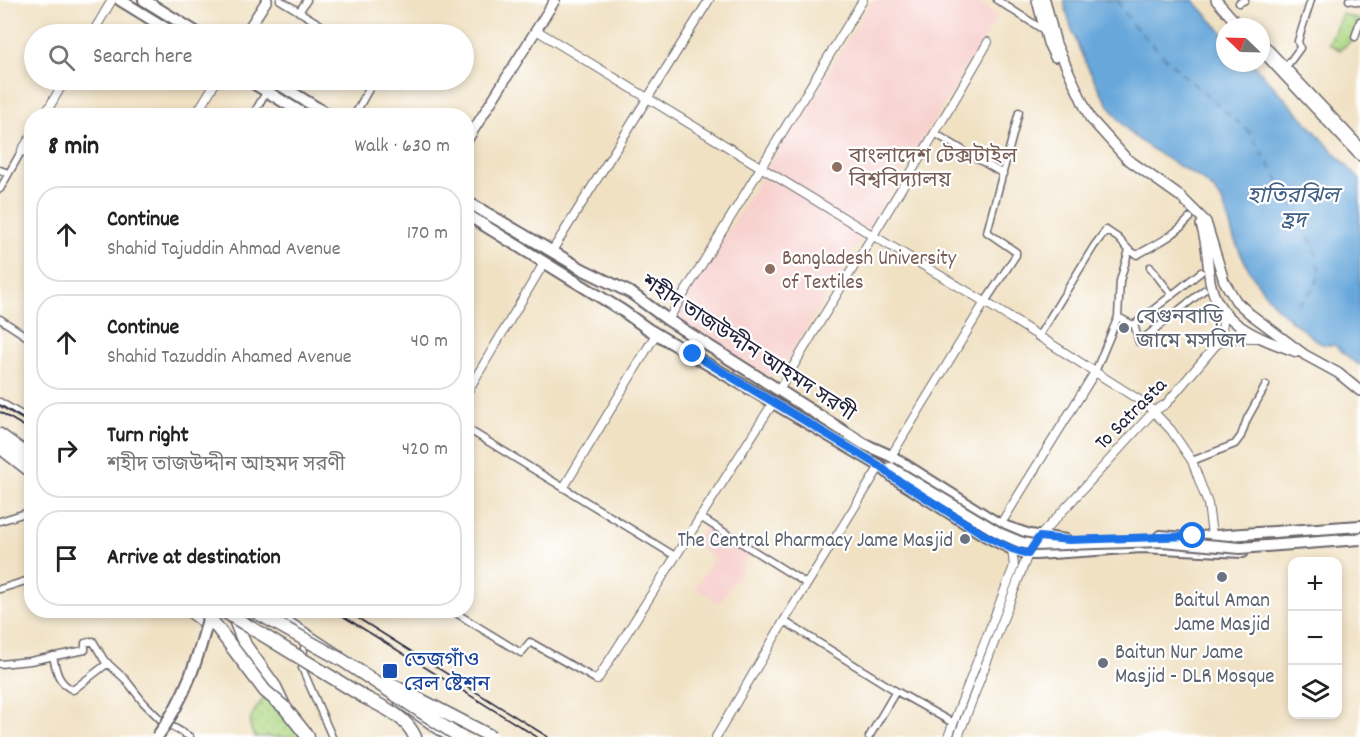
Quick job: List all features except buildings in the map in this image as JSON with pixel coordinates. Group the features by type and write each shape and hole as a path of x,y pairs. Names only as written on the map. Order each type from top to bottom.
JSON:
{"highway":[{"path":"0,435 24,452"},
{"path":"0,447 24,466"},
{"path":"212,618 265,691 285,708 308,737"},
{"path":"235,618 399,717 412,729 415,737"},
{"path":"236,618 245,645 275,687 285,708"},
{"path":"266,618 342,660 492,737"},
{"path":"342,660 460,737"}],"main road":[{"path":"120,0 159,24"},
{"path":"144,0 184,24"},
{"path":"251,24 267,0"},
{"path":"474,136 475,127 555,0"},
{"path":"1037,0 1051,49 1084,116 1105,143 1126,163 1185,204 1203,229 1210,283 1224,312 1258,338 1305,355"},
{"path":"1046,0 1056,44 1094,123 1126,158 1206,222 1224,281 1236,301 1249,314 1305,355 1338,373 1360,391"},
{"path":"1216,0 1232,18"},
{"path":"1224,0 1239,18"},
{"path":"1270,51 1360,147"},
{"path":"1270,60 1360,156"},
{"path":"288,90 317,108"},
{"path":"267,91 294,108"},
{"name":"শহীদ তাজউদ্দীন আহমদ সরণী","path":"474,206 582,269 631,293 668,320 864,444 891,456 1004,527 1023,534 1066,540 1148,536 1191,539"},
{"name":"শহীদ তাজউদ্দীন আহমদ সরণী","path":"474,219 623,311 652,332 886,467 893,477 986,536 1012,549 1028,554 1152,547 1238,552 1360,541"},
{"path":"474,224 482,228 489,228"},
{"path":"623,311 633,315 641,314 645,303"},
{"path":"652,332 646,324 651,319 668,320"},
{"path":"886,467 1001,534 1033,545 1163,541 1240,548 1360,541"},
{"path":"1191,539 1212,535 1360,526"},
{"path":"1004,527 1012,549"},
{"path":"1191,539 1230,542 1360,532"},
{"path":"1023,534 1030,542 1028,554"},
{"path":"1045,538 1048,554"},
{"path":"1028,554 1045,538"},
{"path":"157,737 173,713 189,681 208,618"},
{"path":"165,737 186,702 197,677 208,618"}],"street":[{"path":"98,24 112,0"},
{"path":"280,0 320,24"},
{"path":"300,12 307,0"},
{"path":"552,251 709,0"},
{"path":"668,320 863,0"},
{"path":"997,0 1046,32"},
{"path":"1286,67 1300,48 1298,41 1311,0"},
{"path":"1349,0 1360,2"},
{"path":"1355,37 1360,21"},
{"path":"536,30 985,302 1137,397 1166,424 1192,461 1208,504 1212,535"},
{"path":"779,390 936,134 988,42"},
{"path":"49,108 59,90"},
{"path":"200,108 211,90"},
{"path":"359,108 369,90"},
{"path":"257,108 267,91"},
{"path":"891,456 1016,255 1016,252 987,232 1019,112"},
{"path":"936,134 1003,174"},
{"path":"0,189 24,147"},
{"path":"0,170 8,173"},
{"path":"1038,337 1106,230 1137,255 1163,242 1190,218"},
{"path":"1004,527 1007,513 1095,372 1118,317 1120,281 1129,250"},
{"path":"474,380 544,262"},
{"path":"1150,267 1172,295"},
{"path":"1134,324 1201,272"},
{"path":"1134,324 1139,342 1204,290"},
{"path":"1224,312 1221,341 1232,338 1258,338"},
{"path":"1118,317 1134,324"},
{"path":"0,319 24,335"},
{"path":"564,487 652,332"},
{"name":"To Satrasta","path":"1045,538 1057,516 1154,411 1167,403 1204,357 1221,341"},
{"path":"1192,461 1235,444 1266,385"},
{"path":"0,402 24,416"},
{"path":"464,618 521,653 530,642 597,680 773,403"},
{"path":"1166,424 1164,413 1167,403"},
{"path":"474,433 675,556"},
{"path":"716,737 807,584 886,467"},
{"path":"0,521 24,514"},
{"path":"1057,516 1053,524 1054,532 1066,540"},
{"path":"700,517 807,584"},
{"path":"948,737 1014,566 1012,549"},
{"path":"958,737 1028,554"},
{"path":"0,589 24,582"},
{"path":"170,724 195,672 208,618"},
{"path":"286,618 332,647 410,713 447,737"},
{"path":"784,621 896,691 962,726"},
{"path":"301,627 305,634 302,668 332,737"},
{"path":"0,664 85,650 86,643 93,641 108,663 126,680 142,702 161,720 190,737"},
{"path":"53,656 57,676 64,687 73,690 108,663"},
{"path":"869,737 896,691"}],"shaded area":[{"name":"বাংলাদেশ টেক্সটাইল বিশ্ববিদ্যালয়","path":"873,0 973,0 998,16 779,373 769,376 674,317"},
{"path":"707,523 752,552 720,603 695,588 714,558 694,544"}],"green space":[{"path":"1342,14 1360,20 1351,41 1340,50 1329,44"},
{"path":"266,695 302,737 255,737 250,726 252,715"}],"water":[{"name":"হাতিরঝিল হ্রদ","path":"1064,0 1193,0 1216,25 1216,72 1260,72 1360,180 1360,365 1335,345 1317,341 1281,311 1263,291 1248,268 1235,241 1223,203 1208,184 1141,142 1124,125 1112,110 1091,73"}],"ferry route":[{"path":"1117,0 1132,24 1181,73 1249,132 1292,202 1315,250 1320,273 1313,289 1293,309"}],"tram line":[{"path":"0,412 24,426"},
{"path":"346,618 537,737"}],"railway":[{"path":"0,405 24,419"},
{"path":"358,618 548,737"}],"place":[{"name":"বাংলাদেশ টেক্সটাইল বিশ্ববিদ্যালয়","path":"837,167"},
{"name":"Bangladesh University of Textiles","path":"770,269"},
{"name":"বেগুনবাড়ি জামে মসজিদ","path":"1124,328"},
{"name":"The Central Pharmacy Jame Masjid","path":"965,539"},
{"name":"Baitul Aman Jame Masjid","path":"1222,577"},
{"name":"Baitun Nur Jame Masjid - DLR Mosque","path":"1103,663"},
{"name":"তেজগাঁও রেল ষ্টেশন","path":"390,671"}],"route":[{"path":"693,354 880,466 893,477 986,536 1012,549 1028,554 1039,537 1069,540 1193,536"}]}
